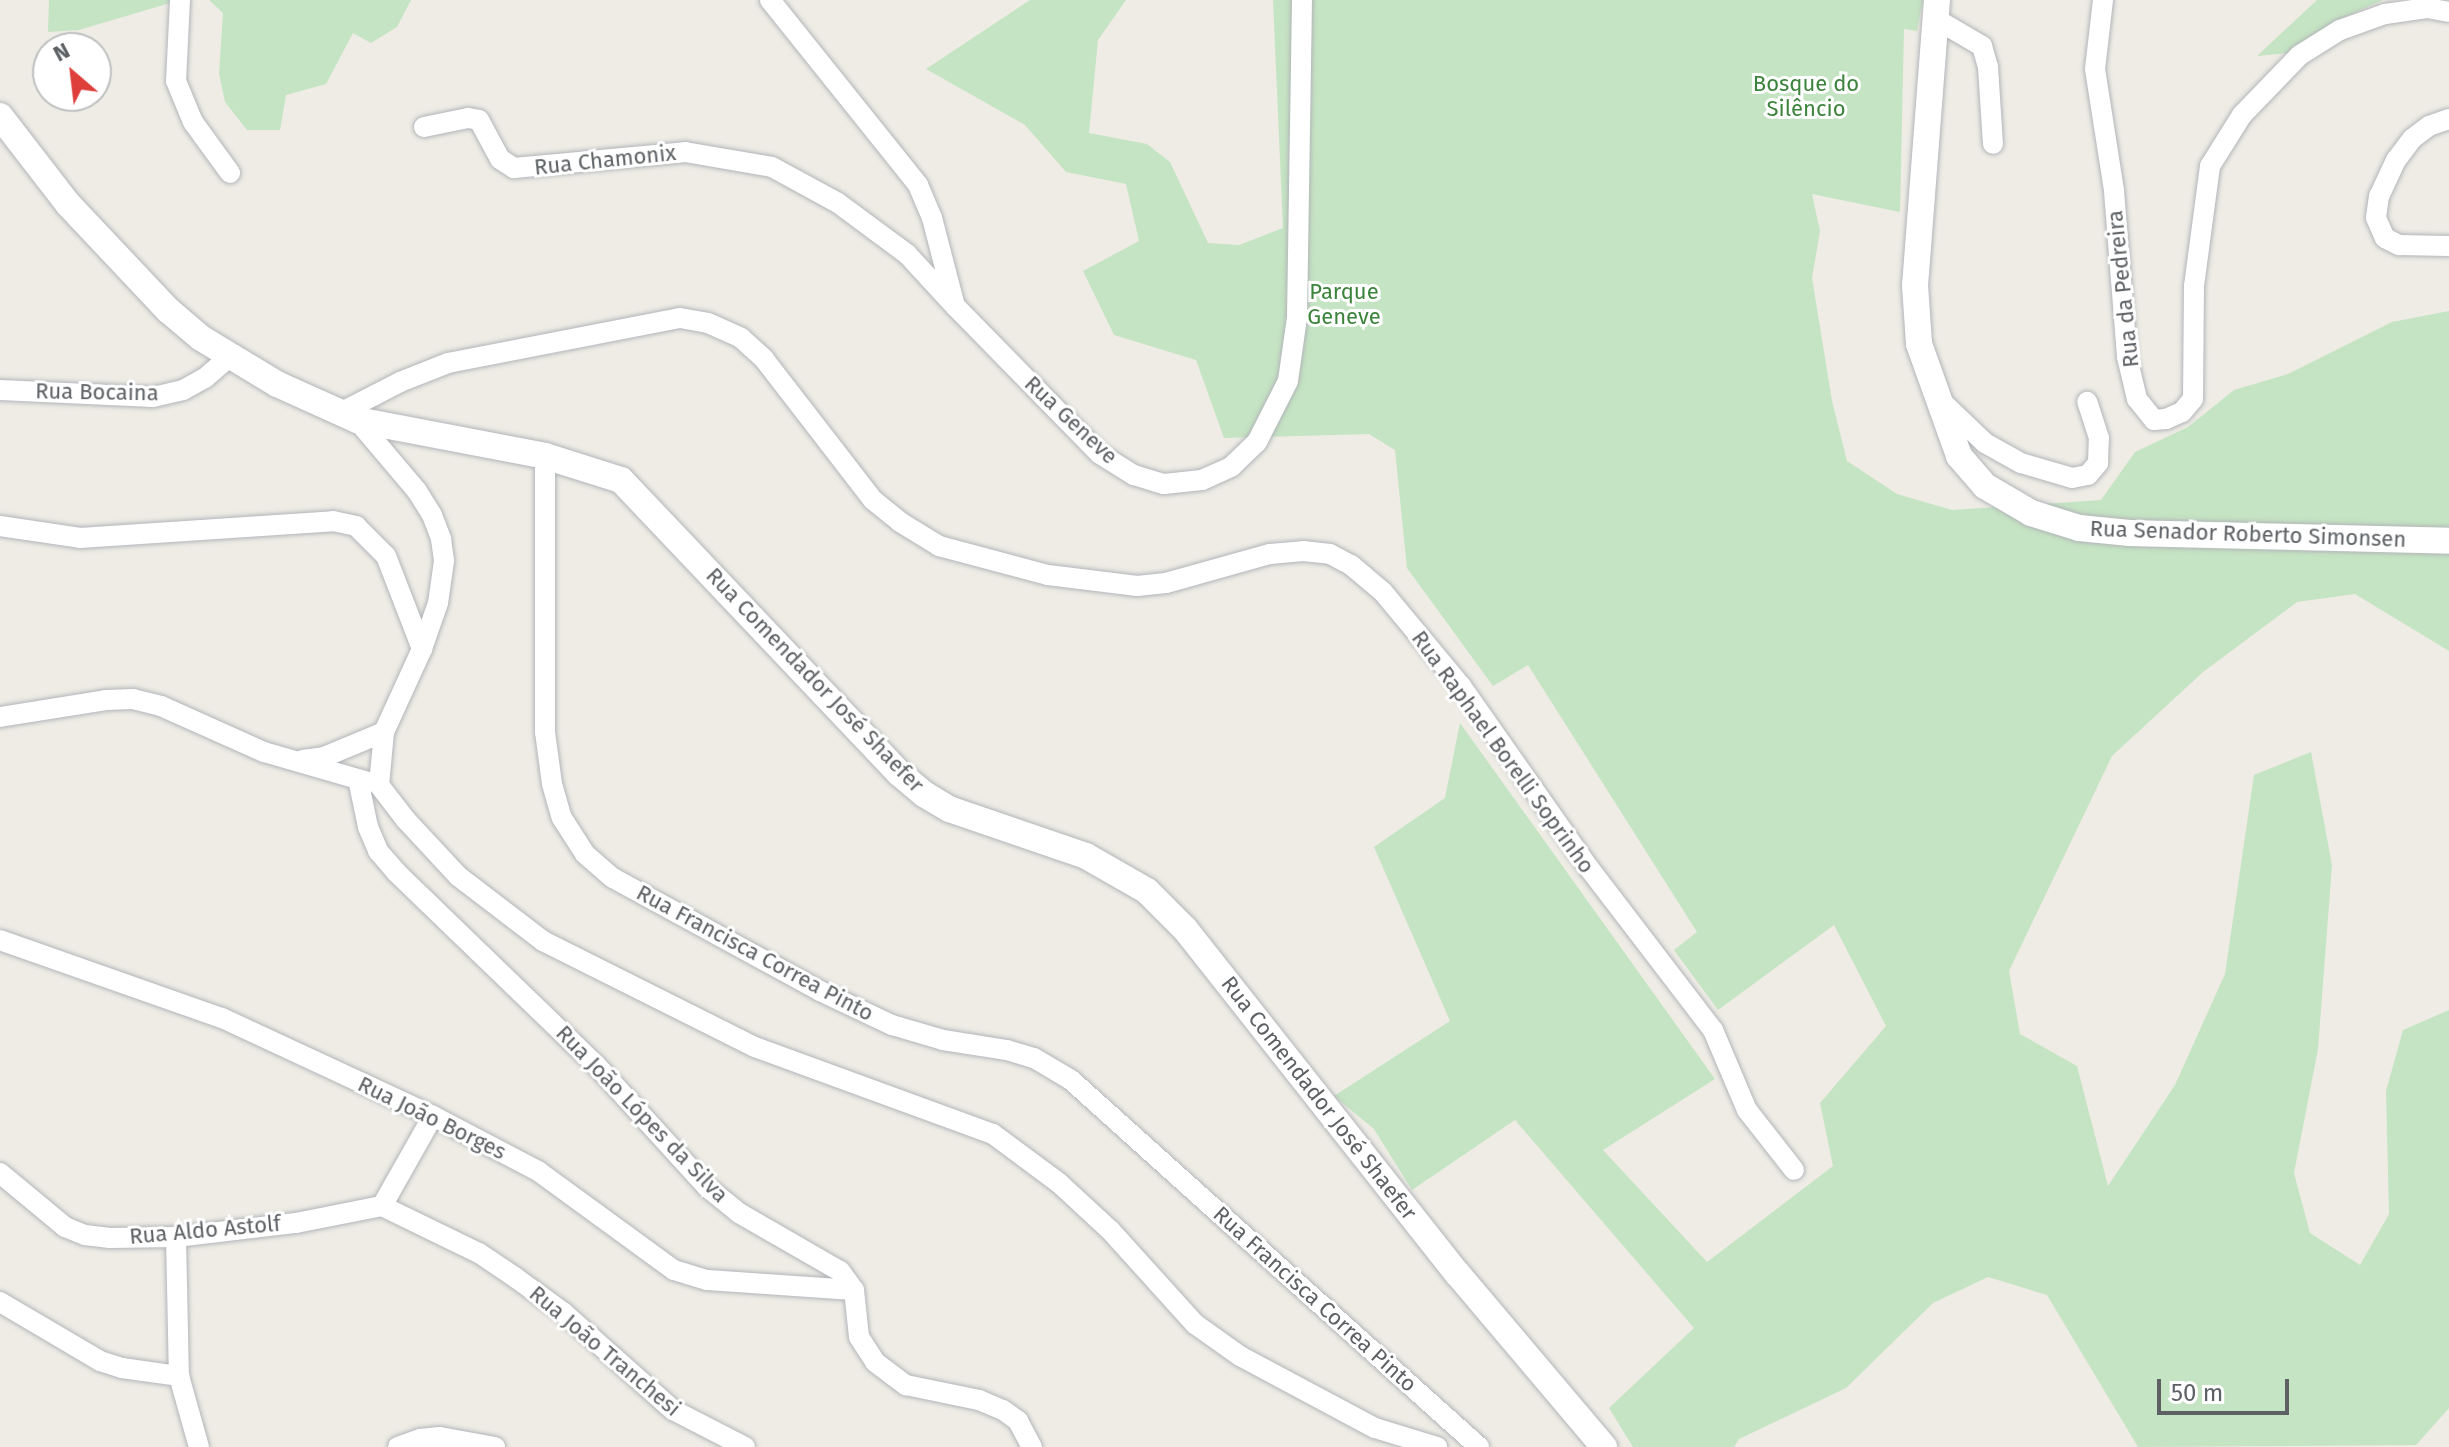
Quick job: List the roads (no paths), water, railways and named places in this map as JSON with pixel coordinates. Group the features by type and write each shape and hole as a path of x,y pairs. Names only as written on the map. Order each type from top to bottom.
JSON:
{"street":[{"path":"180,0 176,81 193,122 230,173"},
{"name":"Rua Geneve","path":"770,0 918,185 932,218 955,306 1100,454 1134,475 1164,484 1202,480 1231,467 1257,442 1288,381 1297,318 1302,0"},
{"name":"Rua da Pedreira","path":"2103,0 2095,69 2114,191 2127,357 2137,399 2154,420 2182,412 2193,399 2194,286 2210,166 2242,115 2300,55 2340,30 2385,14 2427,8 2449,12"},
{"path":"1936,9 1982,46 1988,67 1993,144"},
{"name":"Rua Senador Roberto Simonsen","path":"1936,9 1927,165 1915,285 1919,344 1959,456 1985,486 2031,513 2079,528 2130,533 2449,541"},
{"name":"Rua Comendador José Shaefer","path":"0,116 68,204 168,310 230,356 277,384 349,416 545,456 603,472 635,491 899,773 924,794 949,809 1086,856 1147,891 1185,929 1457,1273 1604,1447"},
{"name":"Rua Chamonix","path":"424,127 468,118 479,120 500,159 514,168 685,152 772,167 838,203 907,254 955,306"},
{"path":"2449,119 2429,126 2412,139 2396,160 2379,196 2376,218 2385,238 2399,245 2449,246"},
{"name":"Rua Raphael Borelli Soprinho","path":"349,416 400,382 448,363 680,318 708,323 741,338 764,359 873,500 900,522 939,546 1048,575 1137,586 1166,583 1270,554 1303,551 1330,554 1351,565 1383,592 1461,686 1589,868 1713,1030 1747,1110 1794,1170"},
{"name":"Rua Bocaina","path":"0,390 153,397 194,384 230,356"},
{"path":"1934,393 1985,443 2021,463 2072,478 2088,475 2098,463 2099,438 2087,402"},
{"path":"349,416 417,491 441,539 444,561 438,603 422,649 384,732 379,785"},
{"name":"Rua Francisca Correa Pinto","path":"545,456 545,732 552,784 562,818 585,854 613,878 820,991 892,1025 943,1040 1007,1050 1034,1058 1071,1080 1479,1447"},
{"path":"0,526 80,538 333,521 356,526 386,556 422,649"},
{"path":"0,717 106,700 133,699 161,706 264,752 379,785 406,820 458,876 543,941 755,1047 993,1134 1059,1183 1110,1230 1195,1324 1240,1356 1375,1428 1437,1447"},
{"path":"299,761 324,757 384,732"},
{"name":"Rua João Lópes da Silva","path":"358,779 368,827 378,851 396,872 596,1065 707,1187 739,1213 832,1264 854,1290"},
{"name":"Rua João Borges","path":"0,940 222,1018 433,1116 538,1171 674,1270 707,1280 854,1290"},
{"path":"382,1206 433,1116"},
{"name":"Rua Aldo Astolf","path":"0,1173 47,1214 85,1235 176,1237 296,1223 382,1206"},
{"name":"Rua João Tranchesi","path":"382,1206 479,1253 564,1313 673,1410 745,1447"},
{"path":"176,1237 179,1376 199,1447"},
{"path":"854,1290 859,1337 875,1362 890,1377 906,1385 979,1400 1003,1410 1018,1421 1032,1447"},
{"path":"0,1302 100,1361 122,1368 179,1376"},
{"path":"398,1447 420,1439 440,1437 495,1447"}],"park label":[{"name":"Bosque do Silêncio","path":"1806,96"},
{"name":"Parque Geneve","path":"1344,304"}]}
